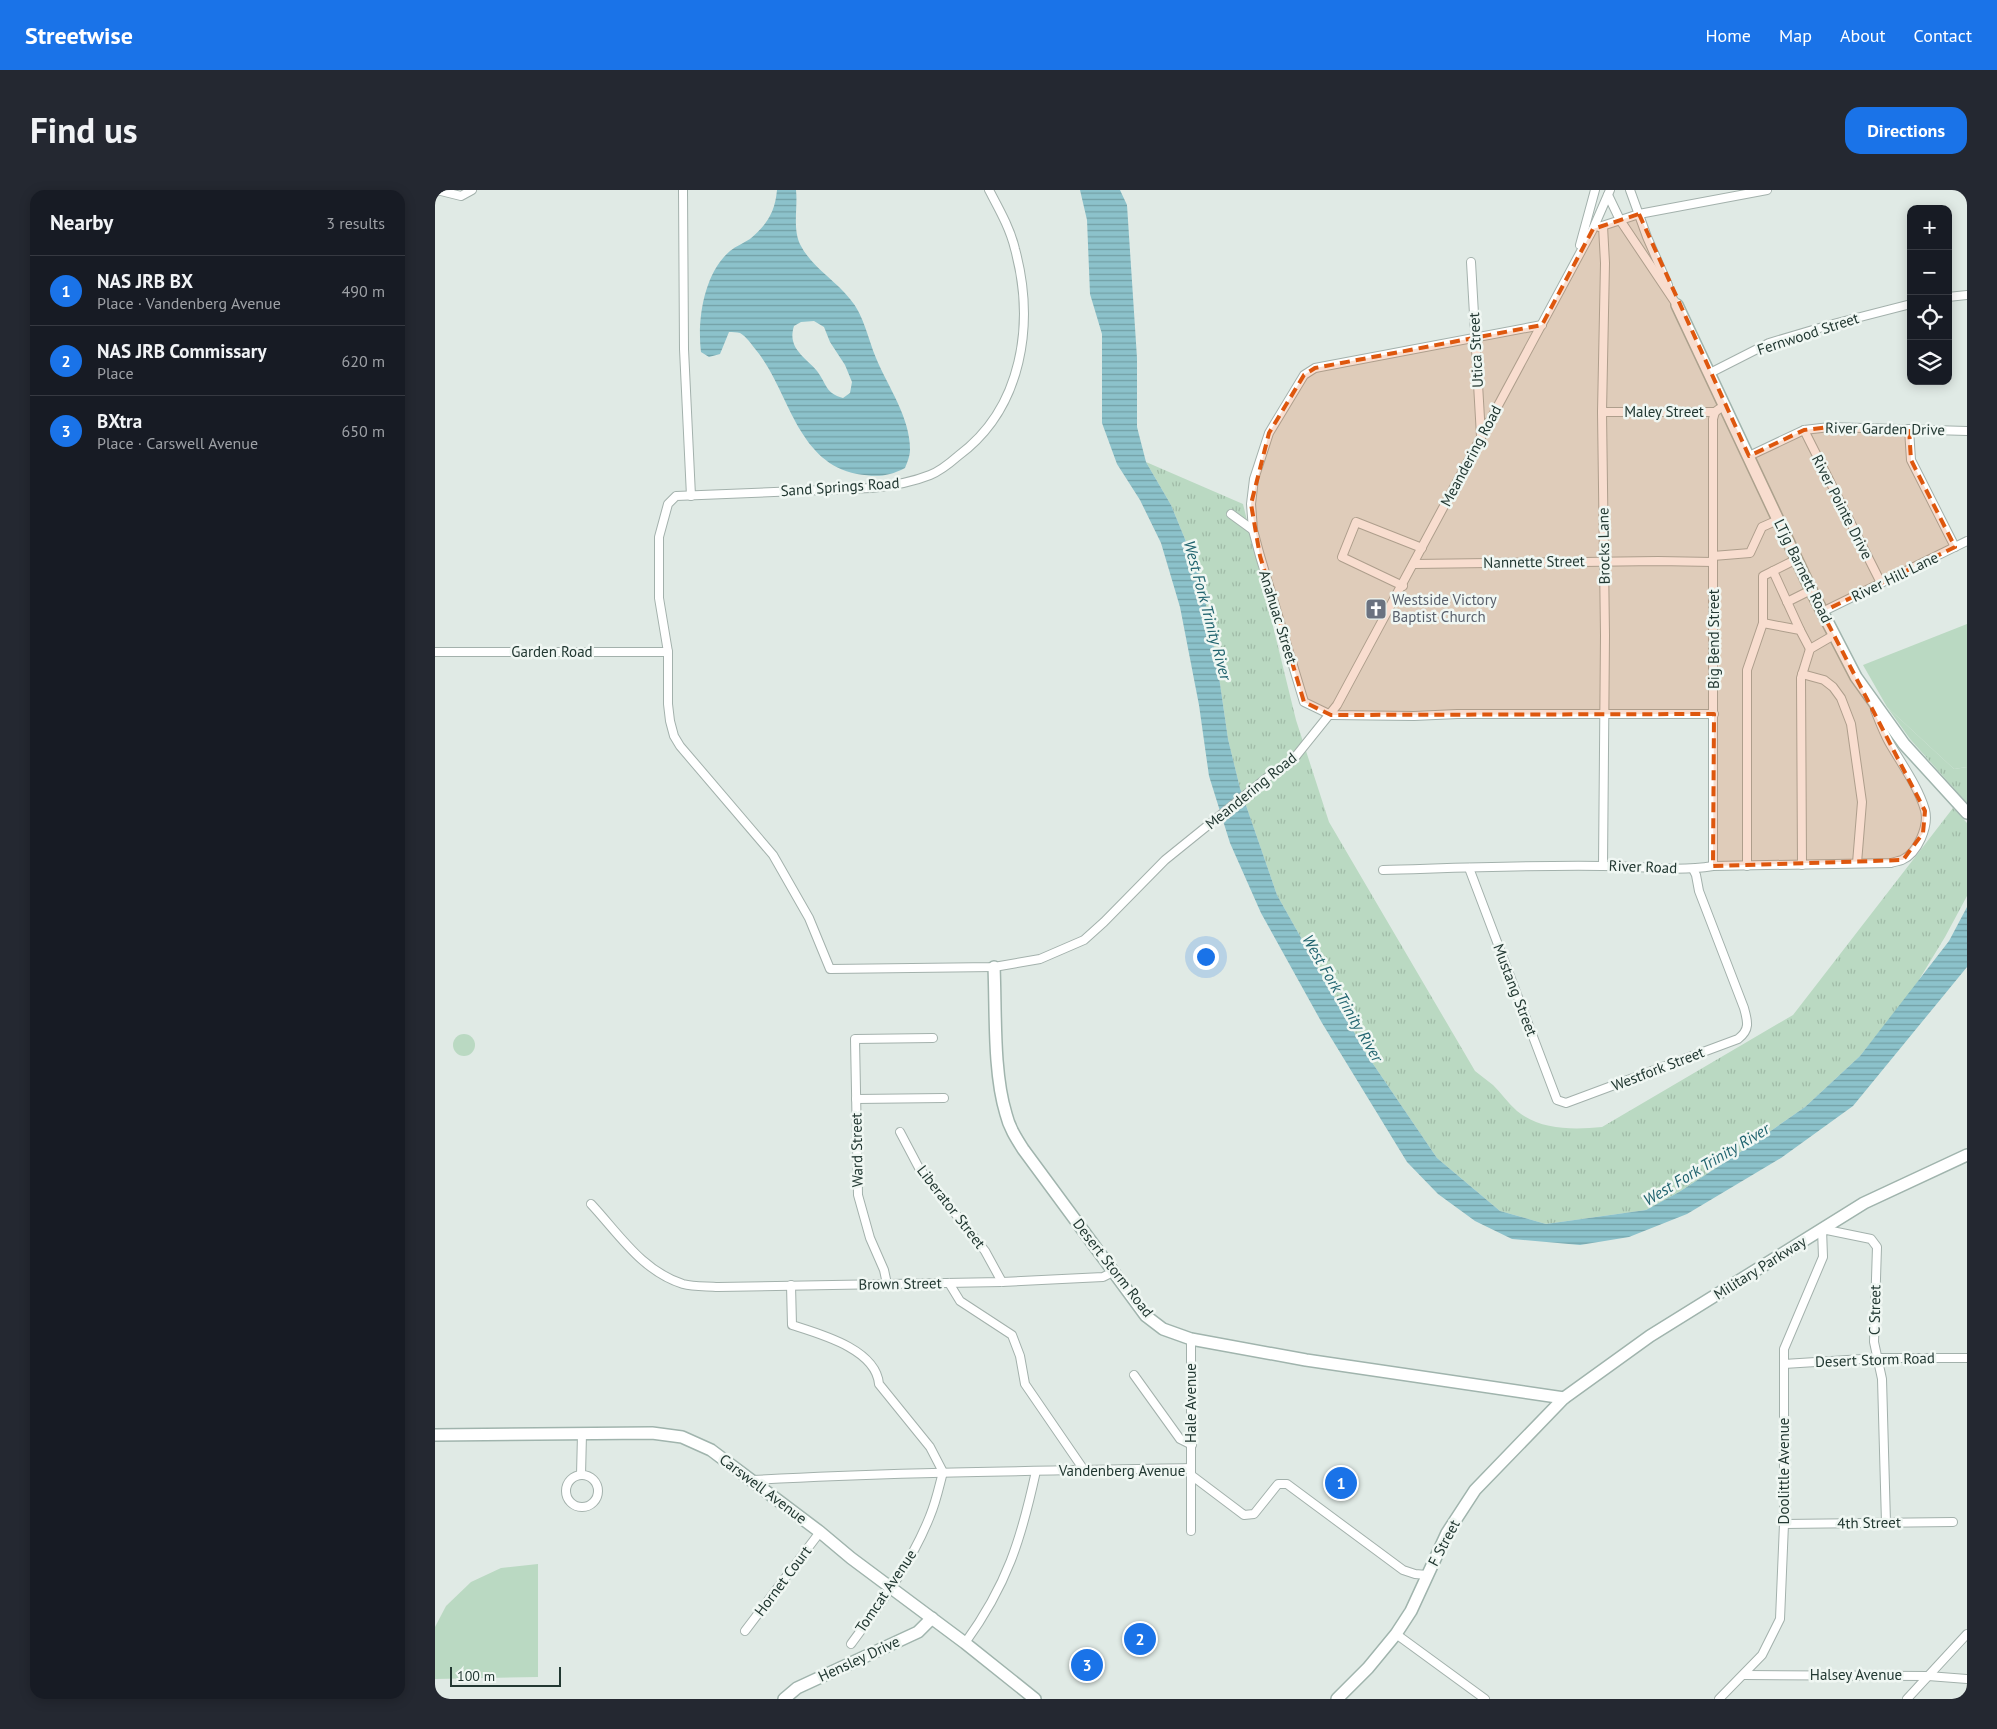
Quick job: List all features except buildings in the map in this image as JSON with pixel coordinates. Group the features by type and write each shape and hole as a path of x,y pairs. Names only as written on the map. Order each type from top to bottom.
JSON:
{"street":[{"path":"437,190 461,196 472,190"},
{"path":"683,190 684,349 691,496"},
{"name":"Sand Springs Road","path":"830,969 809,918 773,855 680,746 674,736 668,704 668,652 659,598 659,537 668,504 676,496 871,488 898,485 932,475 964,452 982,436 998,416 1016,373 1022,347 1024,318 1020,271 1015,250 1009,230 989,190"},
{"name":"Meandering Road","path":"1578,255 1595,190"},
{"name":"LTjg Barnett Road","path":"1630,190 1647,237 1709,373 1719,408 1749,456 1811,590 1856,677 1904,744 1967,813"},
{"path":"1593,229 1639,214 1767,190"},
{"name":"Meandering Road","path":"830,969 994,967 1040,959 1084,940 1165,860 1269,776 1292,761 1331,715 1403,586 1593,229 1608,192"},
{"name":"LTjg Barnett Road","path":"1608,192 1620,220 1677,305"},
{"name":"Brocks Lane","path":"1603,226 1605,263 1602,412 1604,561 1603,866"},
{"name":"Utica Street","path":"1471,262 1481,438"},
{"path":"1952,297 1967,295"},
{"name":"Fernwood Street","path":"1709,373 1769,343 1907,305"},
{"name":"Anahuac Street","path":"1542,325 1315,368 1304,375 1269,433 1254,480 1251,504 1253,530 1304,702 1331,715 1714,714"},
{"name":"Maley Street","path":"1602,412 1719,408"},
{"name":"Big Bend Street","path":"1713,866 1713,420 1719,408"},
{"name":"River Garden Drive","path":"1749,456 1804,430 1830,427 1967,431"},
{"path":"1909,429 1911,460 1955,547"},
{"name":"River Pointe Drive","path":"1804,430 1881,583"},
{"path":"1231,514 1253,530"},
{"name":"Nannette Street","path":"1415,564 1713,559 1750,553 1761,527 1778,520"},
{"path":"1403,586 1342,557 1356,522 1422,548"},
{"name":"River Hill Lane","path":"1822,612 1967,541"},
{"path":"1747,866 1747,670 1763,623 1763,576 1797,559"},
{"path":"1773,571 1810,649"},
{"path":"1787,602 1811,590"},
{"path":"1763,623 1800,630"},
{"path":"1802,865 1802,674 1810,649 1834,635"},
{"name":"Garden Road","path":"435,652 668,652"},
{"path":"1802,674 1824,680 1833,687 1841,698 1851,724 1862,802 1857,862"},
{"name":"River Road","path":"1383,870 1603,866 1693,869 1713,866 1857,862 1891,863 1903,860 1918,844 1923,833 1926,820 1925,811 1914,785 1887,739 1869,696"},
{"name":"Mustang Street","path":"1469,868 1557,1100 1559,1102 1568,1102"},
{"name":"Westfork Street","path":"1568,1102 1738,1039 1746,1032 1747,1018 1745,1008 1699,891 1697,875 1693,869"},
{"name":"Desert Storm Road","path":"994,967 998,1071 1006,1115 1014,1134 1113,1272 1147,1316 1163,1329 1191,1339 1315,1361 1564,1398"},
{"path":"856,1100 855,1039 933,1038"},
{"name":"Ward Street","path":"887,1284 884,1270 870,1238 859,1195 856,1100 944,1098"},
{"name":"Liberator Street","path":"900,1132 919,1168 985,1251 1002,1282"},
{"name":"Military Parkway","path":"1564,1398 1650,1336 1873,1198 1967,1155"},
{"name":"Brown Street","path":"591,1204 650,1268 668,1278 685,1284 718,1287 949,1284 1103,1277 1113,1272"},
{"name":"C Street","path":"1822,1229 1871,1239 1877,1247 1874,1342 1879,1358 1882,1379 1886,1523"},
{"name":"Doolittle Avenue","path":"1719,1699 1762,1655 1780,1619 1785,1524 1784,1349 1823,1257 1822,1229"},
{"path":"949,1284 960,1301 1012,1335 1020,1356 1025,1384 1084,1470"},
{"path":"791,1285 792,1325 834,1338 865,1359 878,1374 879,1384 930,1447 943,1472"},
{"name":"Hale Avenue","path":"1191,1339 1191,1531"},
{"name":"Desert Storm Road","path":"1784,1364 1879,1358 1967,1358"},
{"path":"1133,1375 1181,1439 1192,1445"},
{"name":"F Street","path":"1337,1699 1396,1634 1411,1611 1447,1533 1475,1490 1564,1398"},
{"name":"Carswell Avenue","path":"435,1435 652,1433 682,1437 711,1450 753,1480 1035,1699"},
{"path":"581,1434 581,1475"},
{"name":"Vandenberg Avenue","path":"753,1480 943,1472 1084,1470 1191,1472 1244,1515 1254,1514 1277,1484 1287,1484 1403,1570 1427,1575"},
{"name":"Tomcat Avenue","path":"851,1644 892,1588 920,1539 931,1514 943,1472"},
{"path":"965,1643 995,1597 1006,1574 1024,1526 1036,1472"},
{"path":"581,1475 594,1480 599,1489 597,1499 584,1508 570,1501 566,1491 570,1481 581,1475"},
{"name":"4th Street","path":"1785,1524 1953,1522"},
{"name":"Hornet Court","path":"745,1631 820,1532"},
{"name":"Hensley Drive","path":"784,1699 797,1688 918,1632 932,1618"},
{"path":"1396,1634 1485,1699"},
{"path":"1907,1699 1967,1634"},
{"name":"Halsey Avenue","path":"1744,1675 1967,1678"}],"highlighted area":[{"path":"1639,214 1749,456 1804,430 1830,427 1909,429 1911,460 1955,547 1822,612 1925,811 1923,833 1903,860 1713,866 1714,714 1331,715 1304,702 1260,556 1251,504 1269,433 1304,375 1315,368 1542,325 1593,229"}],"green space":[{"path":"1146,462 1243,504 1296,720 1329,822 1475,1071 1493,1085 1517,1111 1536,1122 1546,1125 1568,1128 1602,1127 1793,1015 1953,808 1967,823 1967,896 1914,988 1860,1056 1805,1107 1679,1192 1646,1210 1546,1224 1500,1211 1437,1158 1367,1055 1277,895 1240,788 1228,739 1217,663 1201,578 1171,505"},
{"path":"1967,624 1967,767 1954,769 1887,707 1863,665"},
{"path":"1887,707 1954,769 1967,767 1967,803 1910,739"},
{"path":"464,1034 472,1037 475,1045 472,1053 464,1056 456,1053 453,1045 456,1037"},
{"path":"538,1564 538,1677 435,1679 435,1627 446,1606 471,1582 501,1568"}],"water":[{"path":"777,190 796,190 796,226 801,246 817,267 855,305 862,320 876,358 902,414 909,438 909,455 905,468 899,471 882,476 857,474 837,467 820,455 807,440 796,422 767,366 749,341 740,333 729,332 720,354 709,357 701,352 700,326 708,284 721,260 730,251 750,239 761,229 772,211","holes":["814,321 824,327 852,382 850,393 843,398 829,391 817,371 798,351 793,340 794,326 801,322"]},
{"path":"1080,190 1120,190 1127,205 1137,358 1137,427 1146,462 1171,505 1201,578 1217,663 1228,739 1240,788 1277,895 1367,1055 1437,1158 1500,1211 1546,1224 1646,1210 1679,1192 1805,1107 1860,1056 1949,941 1967,907 1967,967 1853,1106 1781,1158 1687,1214 1629,1237 1580,1245 1512,1239 1475,1221 1438,1194 1407,1162 1322,1023 1261,913 1230,843 1209,776 1199,705 1180,607 1161,543 1140,500 1117,464 1102,423 1102,334 1090,294 1087,220"}],"place":[{"name":"Westside Victory Baptist Church","path":"1376,609"},
{"name":"NAS JRB BX","path":"1341,1483"},
{"name":"NAS JRB Commissary","path":"1140,1639"},
{"name":"BXtra","path":"1087,1665"}],"water label":[{"name":"West Fork Trinity River","path":"1208,610"},
{"name":"West Fork Trinity River","path":"1343,998"},
{"name":"West Fork Trinity River","path":"1706,1164"}]}
